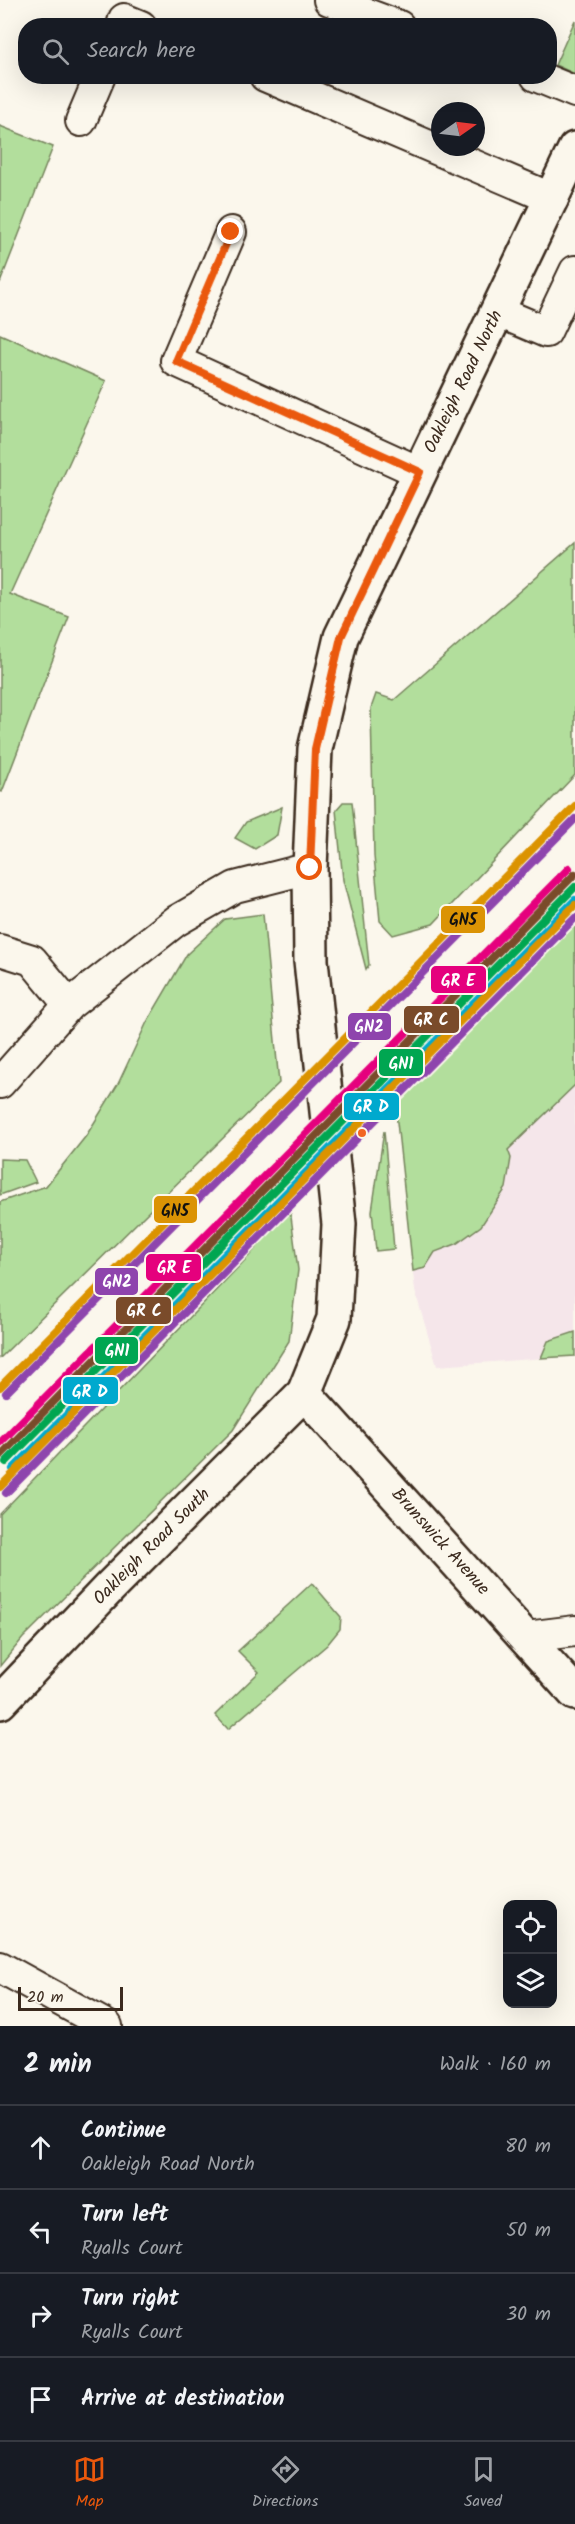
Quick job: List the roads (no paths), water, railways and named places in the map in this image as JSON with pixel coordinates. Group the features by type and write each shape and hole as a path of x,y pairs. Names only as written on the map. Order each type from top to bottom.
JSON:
{"main road":[{"name":"Oakleigh Road North","path":"304,1393 334,1319 339,1224 311,960 310,868 315,749 341,637 499,312 575,149"},
{"name":"Brunswick Avenue","path":"304,1393 526,1636 575,1693"},
{"name":"Oakleigh Road South","path":"0,1702 110,1587 304,1393"}],"street":[{"path":"329,0 377,18"},
{"path":"81,121 97,84"},
{"path":"284,84 553,199"},
{"path":"556,84 575,92"},
{"path":"231,232 176,361 420,472"},
{"path":"499,312 546,332 575,271"},
{"path":"0,1083 69,1005 176,921 235,887 310,868"},
{"path":"0,950 32,960 69,1005"},
{"path":"526,1636 575,1631"},
{"path":"0,1967 107,2026"}]}
